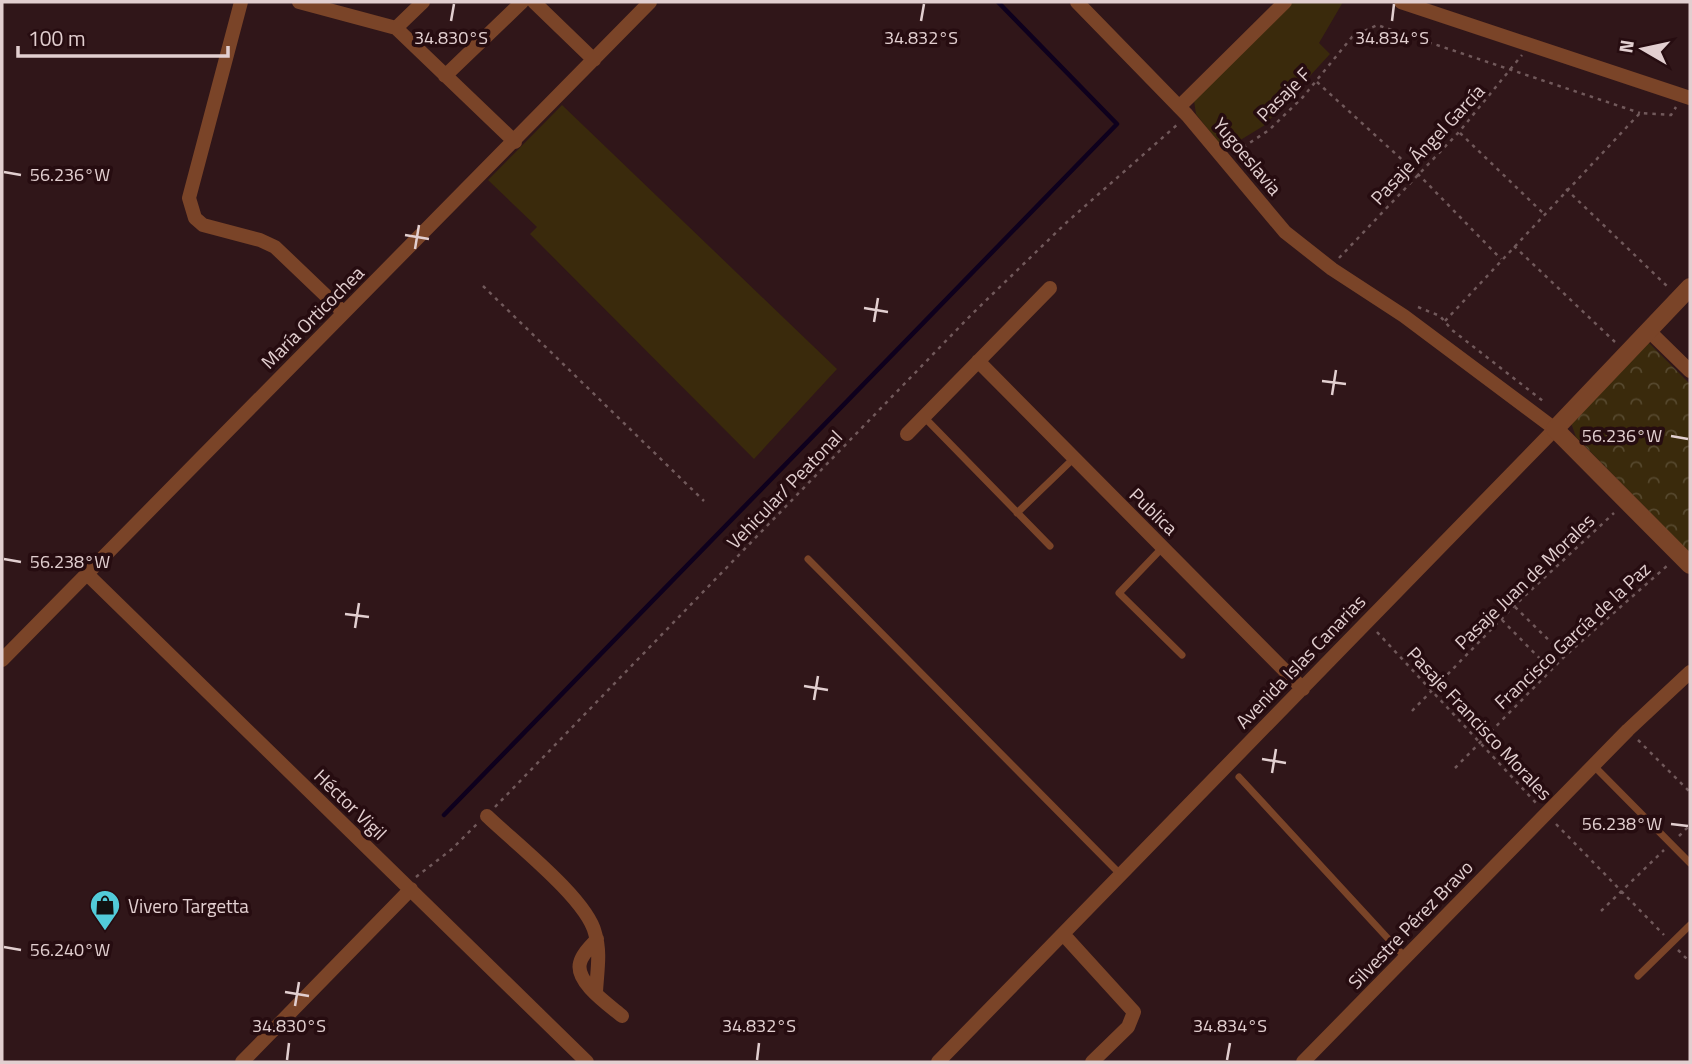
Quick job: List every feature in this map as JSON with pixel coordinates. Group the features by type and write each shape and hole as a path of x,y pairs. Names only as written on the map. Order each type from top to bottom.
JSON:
{"street":[{"path":"241,2 190,198 190,208 203,226 260,240 275,247 343,312"},
{"path":"299,2 396,28 514,142"},
{"path":"396,28 423,2"},
{"path":"445,76 522,2"},
{"path":"534,2 594,60"},
{"name":"María Orticochea","path":"2,660 650,2"},
{"name":"Yugoeslavia","path":"1077,2 1183,111 1285,232 1332,269 1559,424 1627,501 1685,559"},
{"path":"1183,111 1285,2"},
{"path":"1401,2 1686,96"},
{"path":"907,434 1050,288"},
{"name":"Avenida Islas Canarias","path":"937,1062 1303,689 1625,352 1685,293"},
{"path":"1648,330 1690,371"},
{"name":"Publica","path":"978,361 1303,689"},
{"name":"Héctor Vigil","path":"87,574 587,1062"},
{"name":"Silvestre Pérez Bravo","path":"1303,1062 1628,730 1690,672"},
{"path":"487,816 585,909 597,939 599,953 596,992 622,1016"},
{"path":"242,1062 411,890"},
{"path":"1063,934 1134,1012 1128,1027 1092,1062"}],"lane":[{"path":"924,417 1050,546"},
{"path":"1017,513 1073,459"},
{"path":"1163,547 1119,593 1182,655"},
{"path":"808,559 1121,875"},
{"path":"1594,766 1690,863"},
{"path":"1239,778 1405,957"},
{"path":"1638,976 1690,926"}],"path":[{"name":"Pasaje F","path":"1224,159 1269,130 1316,81 1352,37 1377,25 1512,70"},
{"name":"Pasaje Ángel García","path":"1339,258 1458,132 1512,70 1529,43"},
{"path":"1512,70 1640,113 1671,115 1686,96"},
{"path":"1316,81 1417,174 1501,259"},
{"name":"Vehicular/ Peatonal","path":"411,890 416,877 452,849 487,816 972,314 1183,111"},
{"path":"1445,321 1640,113"},
{"path":"1458,132 1543,214"},
{"path":"1566,189 1685,293"},
{"path":"1514,246 1625,352"},
{"path":"483,286 704,501"},
{"path":"1404,316 1415,305 1445,321 1559,424"},
{"name":"Pasaje Juan de Morales","path":"1412,711 1514,606 1627,501"},
{"name":"Francisco García de la Paz","path":"1455,768 1565,656 1685,559"},
{"path":"1514,606 1565,656"},
{"path":"1502,620 1551,670"},
{"name":"Pasaje Francisco Morales","path":"1368,622 1546,814 1690,962"},
{"path":"1628,730 1690,792"},
{"path":"1601,911 1690,825"}],"green space":[{"path":"1289,2 1343,2 1319,43 1330,54 1265,125 1224,150 1196,114 1194,101"},
{"path":"562,105 837,369 754,459 530,234 537,227 488,180"},
{"path":"1648,342 1690,384 1690,553 1576,437 1570,420"}],"waterway":[{"path":"444,815 1117,124 998,2"}],"place":[{"name":"Vivero Targetta","path":"105,932"}]}
